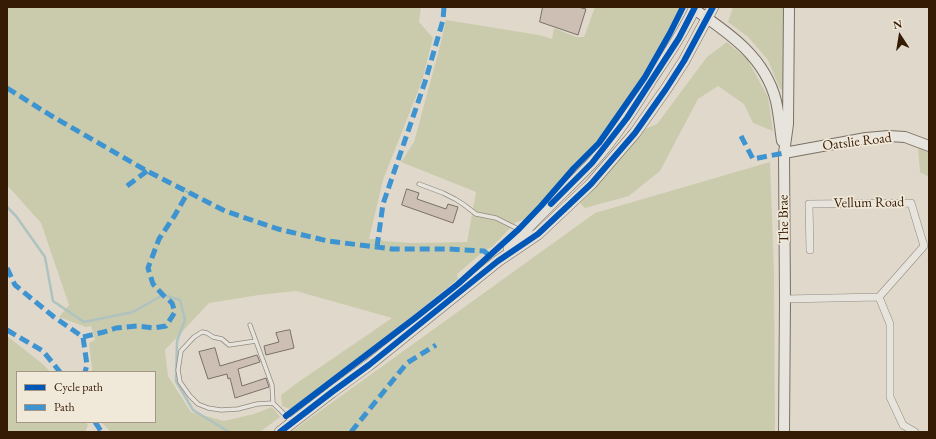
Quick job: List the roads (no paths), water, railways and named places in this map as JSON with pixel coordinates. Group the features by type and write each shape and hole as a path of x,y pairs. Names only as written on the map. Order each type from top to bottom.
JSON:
{"main road":[{"path":"280,432 369,366 498,261 538,234 591,184 635,133 666,89 684,61 713,7"},
{"name":"The Brae","path":"784,432 784,153 788,124 789,7"},
{"path":"498,261 523,231 592,163 612,138 627,118 679,38 695,8 746,49 760,66 776,100 784,153"},
{"name":"Oatslie Road","path":"784,153 866,138 889,136 905,137 929,146"}],"street":[{"name":"Vellum Road","path":"810,250 809,204 911,203 926,246 879,297"},
{"path":"785,299 879,297 890,324 890,397 903,425 915,432"}],"lane":[{"path":"419,184 455,199 476,214 496,218 523,231"},
{"path":"250,325 272,385 273,403 293,423"},
{"path":"256,340 229,346 222,339 213,337 207,332 202,332 194,337 181,351 178,370 180,382 198,404 208,408 221,410 238,409 257,404 273,403"}],"waterway":[{"path":"7,207 16,216 45,257 53,301 84,322 133,312 163,295 180,300 185,320 177,341 176,381 193,410 229,432"}]}
